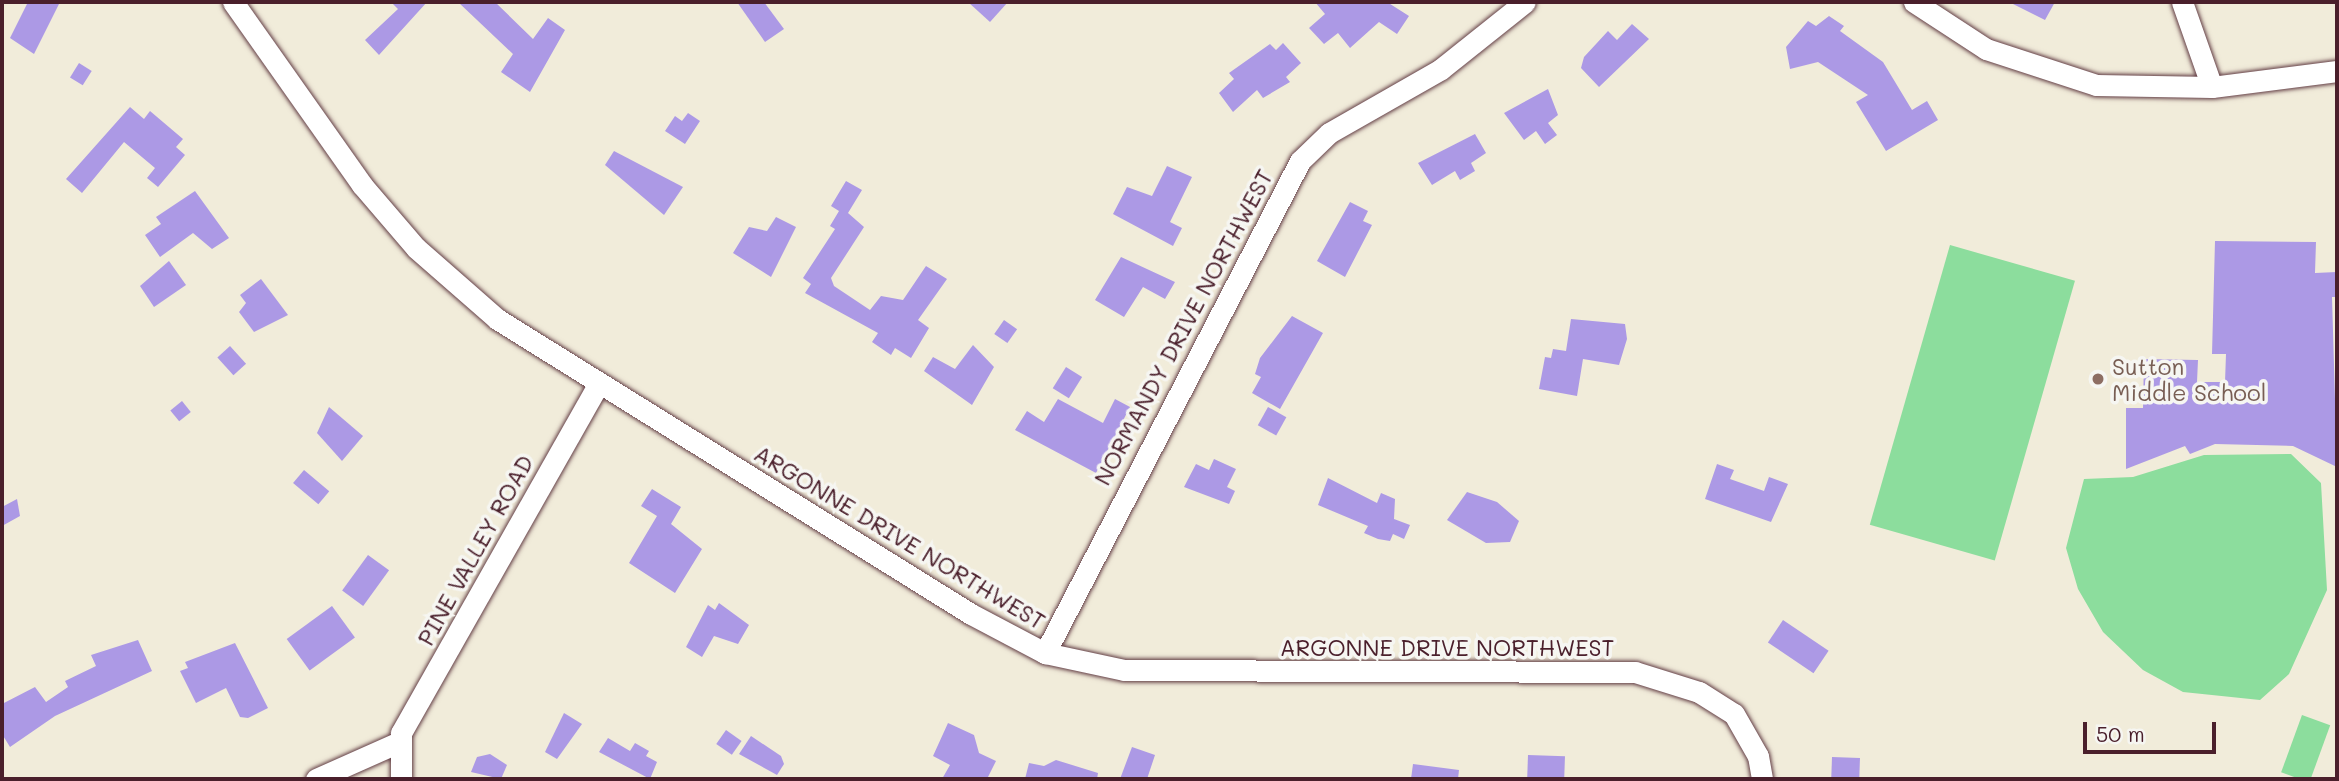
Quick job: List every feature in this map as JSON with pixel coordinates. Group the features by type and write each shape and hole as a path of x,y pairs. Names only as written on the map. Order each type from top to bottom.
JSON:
{"street":[{"name":"ARGONNE DRIVE NORTHWEST","path":"233,2 362,185 416,248 497,319 598,385 1045,653 1124,670 1635,672 1699,692 1734,714 1758,755 1762,779"},
{"name":"NORMANDY DRIVE NORTHWEST","path":"1045,653 1300,161 1329,134 1441,69 1525,2"},
{"path":"1914,2 1986,49 2040,71 2124,88 2212,87 2337,71"},
{"path":"2182,2 2212,87"},
{"name":"PINE VALLEY ROAD","path":"399,742 598,385"},
{"path":"316,779 399,742 401,779"}],"green space":[{"path":"1950,245 2075,281 1995,561 1870,525"},
{"path":"2291,454 2321,483 2327,590 2289,674 2260,700 2183,692 2143,670 2103,632 2078,589 2066,548 2084,479 2133,477 2204,455"},
{"path":"2302,715 2330,725 2311,779 2299,779 2281,772"}],"building":[{"path":"28,2 60,2 34,54 10,38"},
{"path":"391,2 427,2 379,55 365,40 398,9"},
{"path":"458,2 495,2 533,39 548,18 565,30 530,92 501,72 513,54"},
{"path":"737,2 764,2 784,29 765,42"},
{"path":"968,2 1008,2 990,22"},
{"path":"1315,2 1387,2 1409,16 1397,34 1379,22 1350,48 1338,33 1324,44 1309,28 1325,14"},
{"path":"2009,2 2055,2 2045,20"},
{"path":"1829,16 1844,26 1840,31 1883,62 1912,110 1927,101 1938,120 1886,151 1856,102 1868,95 1818,62 1790,69 1786,47 1808,21 1816,26"},
{"path":"1632,24 1649,39 1599,87 1581,68 1584,57 1608,31 1617,40"},
{"path":"1283,43 1301,63 1286,77 1290,82 1263,98 1257,90 1233,112 1219,93 1234,79 1229,73 1270,44 1276,50"},
{"path":"79,63 92,71 83,85 70,77"},
{"path":"1548,89 1558,115 1548,123 1557,135 1545,144 1536,131 1524,140 1504,113"},
{"path":"130,107 144,119 150,111 183,139 176,147 185,155 158,187 147,178 155,168 124,142 82,193 66,179"},
{"path":"688,113 700,121 685,144 665,131 675,116 682,121"},
{"path":"1475,134 1486,153 1471,163 1475,171 1460,180 1455,171 1432,185 1418,163"},
{"path":"614,151 683,187 664,215 605,165"},
{"path":"1167,166 1192,177 1170,222 1182,228 1173,246 1113,214 1127,187 1152,196"},
{"path":"846,181 862,190 848,213 864,227 831,278 834,286 870,310 881,296 903,300 926,266 947,279 918,320 929,328 911,358 895,348 891,355 872,342 878,333 805,293 811,284 803,278 835,229 830,226 839,211 831,206"},
{"path":"195,191 229,238 212,249 193,233 160,257 145,235 161,224 156,217"},
{"path":"1350,202 1368,211 1363,221 1372,225 1345,277 1317,261"},
{"path":"776,217 796,227 771,277 733,253 749,227 767,231"},
{"path":"2215,241 2316,242 2315,273 2337,272 2337,297 2332,297 2337,467 2293,446 2215,444 2190,454 2185,446 2126,469 2126,408 2143,408 2144,359 2198,360 2197,382 2225,382 2226,354 2212,354"},
{"path":"1121,257 1175,282 1165,299 1143,287 1124,317 1095,300"},
{"path":"169,261 186,285 154,307 140,286"},
{"path":"261,279 288,315 254,332 239,312 246,303 240,295"},
{"path":"1292,316 1323,333 1280,409 1252,393 1261,377 1255,374 1260,358"},
{"path":"1571,319 1625,324 1627,339 1619,365 1583,359 1577,396 1539,389 1545,357 1551,358 1553,349 1566,351"},
{"path":"1004,320 1017,329 1007,343 994,334"},
{"path":"973,345 994,367 972,405 924,371 933,357 955,369"},
{"path":"230,346 246,364 233,375 217,357"},
{"path":"1066,367 1082,377 1069,398 1053,388"},
{"path":"1058,399 1103,423 1115,399 1130,407 1096,473 1015,430 1027,411 1044,422"},
{"path":"182,401 191,412 179,421 170,410"},
{"path":"329,407 363,436 342,461 317,433"},
{"path":"1268,407 1286,417 1276,436 1258,425"},
{"path":"1214,459 1236,469 1227,487 1235,491 1229,504 1184,487 1196,464 1209,470"},
{"path":"1717,464 1734,470 1730,479 1764,491 1769,477 1788,484 1771,522 1705,499"},
{"path":"304,470 329,491 318,504 293,483"},
{"path":"1328,478 1377,503 1381,493 1395,499 1394,519 1410,525 1404,539 1393,534 1390,541 1378,539 1364,533 1368,526 1318,505"},
{"path":"652,489 681,507 671,524 702,549 675,593 629,563 657,516 641,506"},
{"path":"1467,492 1497,502 1519,521 1510,542 1486,543 1447,520"},
{"path":"17,499 20,516 2,526 2,507"},
{"path":"368,555 389,570 363,606 342,591"},
{"path":"719,603 749,625 738,644 714,636 702,657 686,647 708,605 715,610"},
{"path":"332,606 355,638 310,670 287,639"},
{"path":"1783,620 1829,651 1813,673 1768,642"},
{"path":"138,640 152,671 55,716 10,747 2,734 2,704 35,687 46,702 68,687 65,681 96,666 91,655"},
{"path":"235,643 268,708 248,718 240,717 226,688 196,703 180,671 188,668 185,662"},
{"path":"564,713 582,724 557,759 545,752"},
{"path":"948,723 974,735 979,753 996,761 987,779 942,779 950,765 933,756"},
{"path":"726,730 742,741 732,755 716,744"},
{"path":"751,736 781,756 784,764 777,775 739,754"},
{"path":"608,738 630,751 635,743 649,751 646,756 657,762 650,779 599,752"},
{"path":"1132,747 1155,755 1147,779 1120,779"},
{"path":"490,754 507,765 501,779 471,772 477,757"},
{"path":"1528,755 1565,756 1564,779 1527,779"},
{"path":"1832,757 1860,758 1859,779 1831,779"},
{"path":"1056,760 1098,773 1097,779 1025,779 1029,763 1044,766"},
{"path":"1413,764 1459,770 1458,779 1411,779"}],"place":[{"name":"Sutton Middle School","path":"2098,379"}]}
